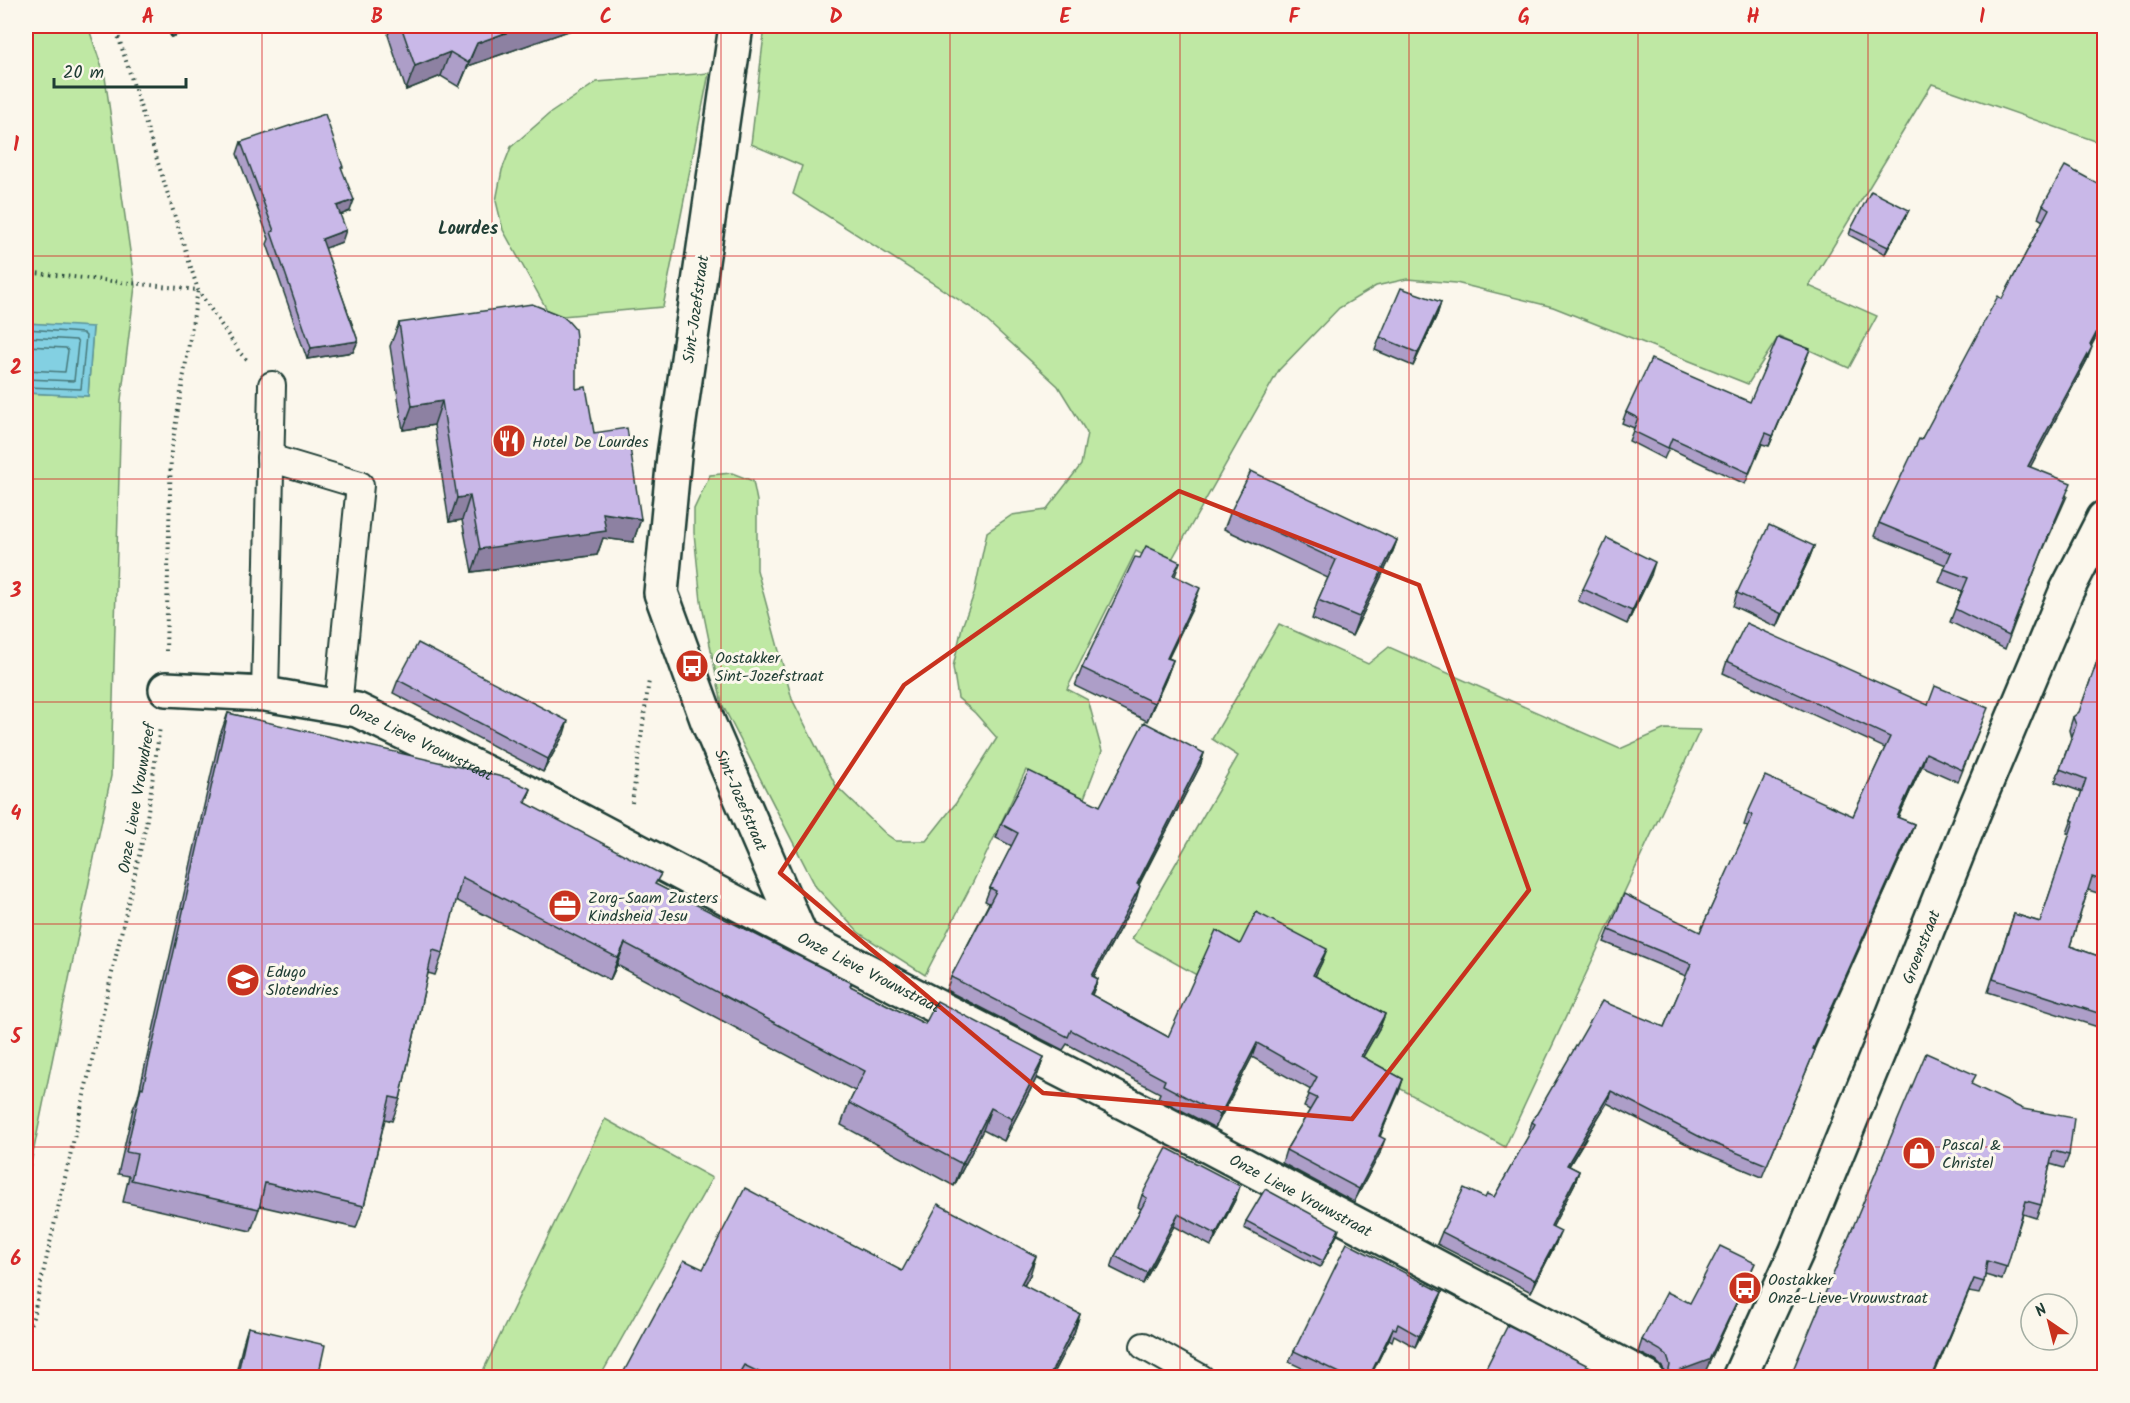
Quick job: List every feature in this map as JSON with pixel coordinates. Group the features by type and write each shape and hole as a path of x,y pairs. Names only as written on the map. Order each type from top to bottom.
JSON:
{"street":[{"name":"Sint-Jozefstraat","path":"736,26 674,456 661,593 708,722 801,937"},
{"name":"Groenstraat","path":"1739,1377 1801,1242 1973,814 2066,592 2104,518"},
{"name":"Onze Lieve Vrouwstraat","path":"166,689 265,694 357,710 536,797 801,937 1199,1141 1647,1377"}],"lane":[{"path":"265,694 272,385"},
{"path":"270,458 360,485 338,707"},
{"path":"1144,1346 1201,1377"}],"path":[{"path":"115,26 198,290 240,353 272,385"},
{"path":"26,273 198,290"},
{"name":"Onze Lieve Vrouwdreef","path":"26,1335 33,1317 146,825 166,689 171,452 198,290"},
{"path":"626,845 650,673"}],"highlighted area":[{"path":"1179,491 1419,585 1529,890 1352,1119 1043,1093 780,873 904,685"}],"green space":[{"path":"26,26 88,26 105,77 135,286 121,400 111,776 26,1187 26,393 88,396 93,328 26,323"},
{"path":"765,26 2104,26 2104,144 1932,84 1809,286 1877,316 1849,368 1779,336 1748,384 1553,307 1456,283 1407,279 1376,286 1339,308 1279,370 1167,568 1136,551 1067,689 1088,700 1102,751 1081,806 1026,770 974,880 925,975 859,933 816,887 722,704 701,601 694,533 694,509 710,475 732,473 753,481 757,501 757,570 792,699 836,786 896,841 926,841 956,803 997,738 958,698 953,667 962,627 974,594 987,532 1012,515 1046,510 1081,465 1087,433 1058,386 975,310 793,194 802,166 751,144"},
{"path":"709,73 663,307 551,317 503,230 496,201 502,170 511,147 549,114 597,82"},
{"path":"1279,624 1368,664 1389,647 1620,749 1665,729 1700,730 1505,1147 1132,939 1238,756 1212,739"},
{"path":"605,1119 712,1178 600,1377 480,1377"}],"water":[{"path":"26,323 93,327 88,396 26,393"}],"building":[{"path":"401,26 525,26 477,43 468,63 450,52 415,66"},
{"path":"325,114 354,200 337,206 346,230 322,239 358,341 311,348 271,232 274,231 241,142"},
{"path":"2065,166 2104,187 2104,318 2090,345 2092,347 2028,466 2071,483 2009,636 1955,609 1968,578 1944,569 1951,553 1879,523 1919,439 1921,440 1998,296 2002,299 2049,209 2043,205"},
{"path":"1871,191 1909,210 1888,247 1851,229"},
{"path":"1401,288 1441,302 1418,353 1380,337"},
{"name":"Hotel De Lourdes","path":"532,304 562,316 575,329 576,389 586,387 594,433 627,428 641,519 603,513 606,531 480,549 470,496 457,498 442,401 412,406 399,323"},
{"path":"1778,337 1810,349 1773,436 1766,433 1749,473 1672,438 1668,448 1633,431 1638,418 1626,412 1651,359 1750,402"},
{"path":"1251,471 1397,540 1359,617 1318,600 1336,560 1231,511"},
{"path":"1769,525 1814,546 1782,614 1737,593"},
{"path":"1607,538 1655,562 1632,611 1583,589"},
{"path":"1146,546 1180,562 1173,575 1200,588 1167,658 1173,660 1154,703 1082,668 1135,557 1140,558"},
{"path":"1746,623 1928,705 1935,686 1988,708 1962,770 1926,753 1897,817 1914,824 1813,1049 1815,1050 1767,1165 1706,1140 1611,1091 1567,1165 1579,1171 1551,1226 1561,1231 1535,1280 1442,1232 1464,1188 1485,1198 1487,1194 1494,1197 1535,1124 1532,1122 1602,1001 1664,1027 1691,964 1609,930 1624,894 1700,932 1753,815 1748,813 1765,776 1853,816 1890,737 1727,661"},
{"path":"2104,642 2104,881 2092,877 2070,946 2104,958 2104,1015 1993,979 2014,914 2040,922 2074,821 2072,820 2086,779 2060,769 2076,725 2073,717 2079,712"},
{"path":"418,643 568,721 548,759 398,680"},
{"path":"228,713 507,778 531,789 524,802 661,874 655,884 852,983 850,986 925,1024 937,1001 1044,1057 1012,1119 991,1108 962,1164 849,1103 865,1071 625,943 618,958 462,877 443,953 433,950 400,1099 390,1097 364,1206 265,1183 259,1209 131,1180 137,1154 126,1152 141,1087 143,1088"},
{"path":"1144,722 1204,753 1137,884 1140,886 1092,976 1098,979 1090,994 1168,1037 1216,930 1240,944 1256,912 1327,949 1313,975 1385,1014 1361,1056 1403,1079 1379,1136 1385,1139 1359,1189 1286,1150 1317,1098 1308,1094 1317,1077 1257,1043 1220,1115 1163,1085 1165,1080 1071,1030 1068,1037 951,977 996,891 990,888 1018,833 1001,824 1029,771 1100,806"},
{"path":"1926,1053 1976,1075 1971,1084 2023,1109 2074,1118 2069,1155 2053,1151 2041,1205 2026,1201 2007,1267 1987,1261 1984,1282 1974,1279 1932,1377 1790,1377"},
{"path":"1167,1148 1240,1186 1216,1234 1178,1214 1147,1273 1115,1256 1147,1198 1142,1195"},
{"path":"745,1188 902,1271 938,1204 1036,1256 1021,1284 1080,1314 1049,1377 769,1377 744,1365 737,1377 621,1377 684,1260 703,1269"},
{"path":"1265,1189 1339,1229 1323,1261 1246,1221"},
{"path":"1347,1243 1442,1292 1419,1336 1398,1324 1396,1329 1393,1328 1369,1377 1348,1377 1294,1351"},
{"path":"1720,1246 1755,1263 1709,1360 1668,1375 1670,1365 1667,1356 1642,1340 1667,1292 1690,1303"},
{"path":"1508,1325 1610,1377 1505,1377 1486,1368"},
{"path":"248,1327 325,1345 318,1377 237,1377"}],"place":[{"name":"Hotel De Lourdes","path":"509,441"},
{"name":"Oostakker Sint-Jozefstraat","path":"692,666"},
{"name":"Zorg-Saam Zusters Kindsheid Jesu","path":"565,906"},
{"name":"Edugo Slotendries","path":"243,980"},
{"name":"Pascal & Christel","path":"1919,1153"},
{"name":"Oostakker Onze-Lieve-Vrouwstraat","path":"1745,1288"}],"district":[{"name":"Lourdes","path":"468,228"}]}
